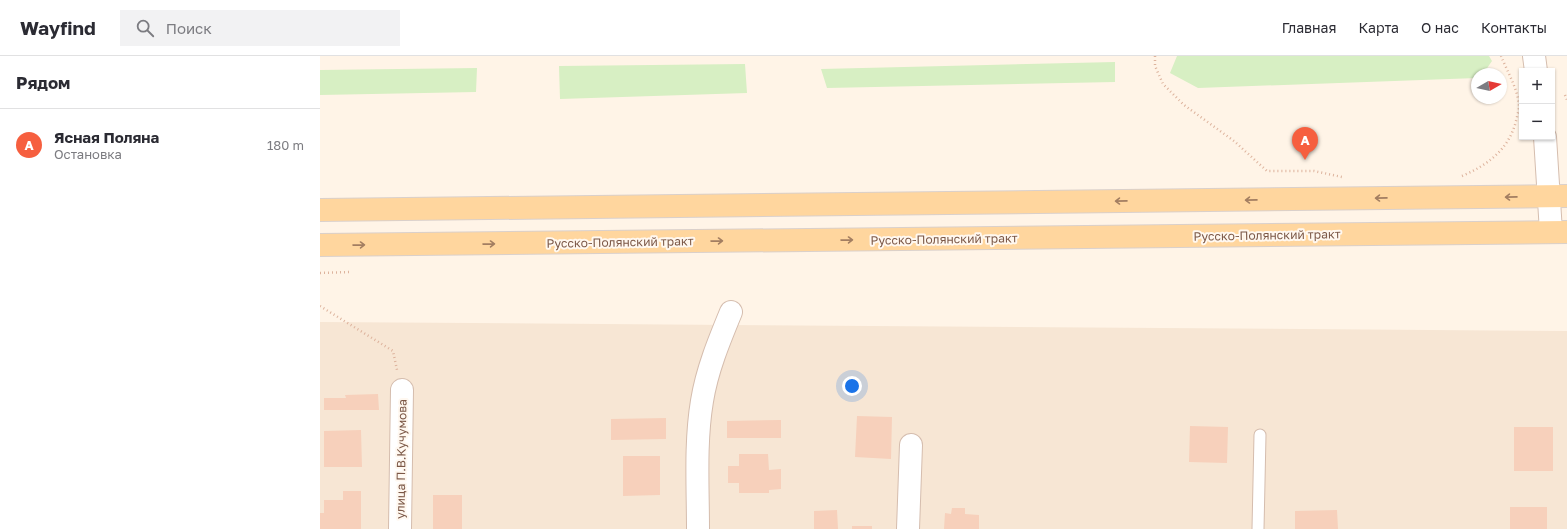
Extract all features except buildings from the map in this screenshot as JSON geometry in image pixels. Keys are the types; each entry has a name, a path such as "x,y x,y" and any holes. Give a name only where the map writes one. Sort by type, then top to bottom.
{"main road":[{"path":"320,210 1558,196"},
{"name":"Русско-Полянский тракт","path":"320,245 1559,232"}],"street":[{"path":"1534,56 1536,68"},
{"path":"1546,140 1558,196 1559,232"},
{"path":"698,529 698,434 702,400 710,365 731,312"},
{"name":"улица П.В.Кучумова","path":"400,529 402,390"},
{"path":"908,529 911,445"}],"lane":[{"path":"1258,529 1260,435"}],"path":[{"path":"1155,56 1155,66 1163,84 1184,105 1234,141 1266,171 1314,170 1344,177"},
{"path":"1456,178 1472,171 1497,156 1513,134 1519,105 1501,56"},
{"path":"1565,95 1567,100"},
{"path":"320,274 351,272"},
{"path":"320,306 393,351 402,390"}],"shaded area":[{"path":"320,322 1567,331 1567,529 320,529"}],"green space":[{"path":"1177,56 1489,56 1492,61 1487,68 1471,68 1471,78 1198,88 1170,73"},
{"path":"1115,62 1115,82 827,88 821,69"},
{"path":"745,64 747,93 560,99 559,66"},
{"path":"477,68 476,92 320,95 320,70"}],"place":[{"name":"Ясная Поляна","path":"1305,160"}]}
